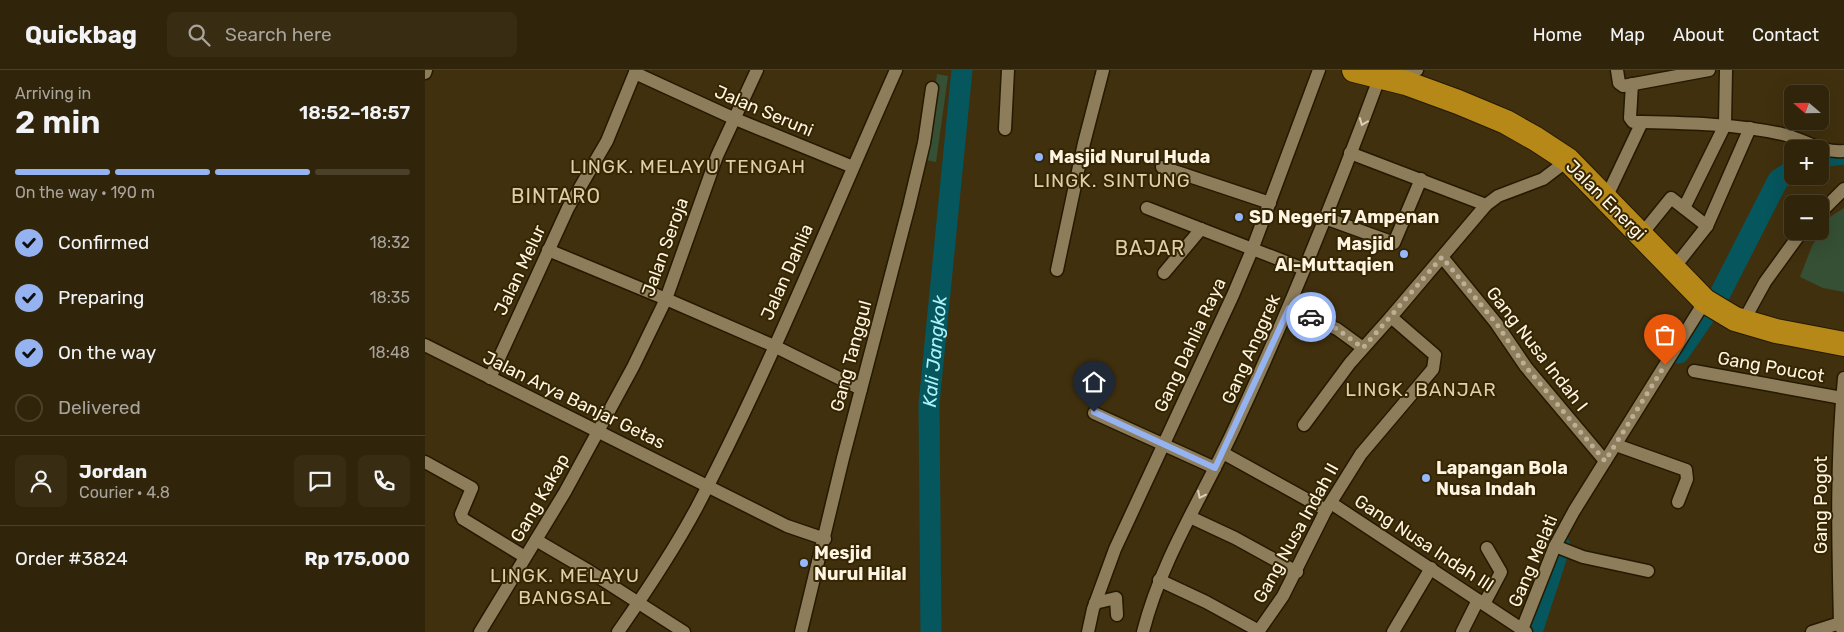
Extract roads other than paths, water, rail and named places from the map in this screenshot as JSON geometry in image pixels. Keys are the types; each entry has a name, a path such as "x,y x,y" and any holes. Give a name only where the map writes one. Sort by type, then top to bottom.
{"highway":[{"name":"Jalan Energi","path":"1354,70 1410,84 1490,115 1521,131 1568,160 1673,269 1720,309 1776,331 1844,344"}],"street":[{"name":"Jalan Seroja","path":"598,433 666,298 717,156 733,118 757,70"},
{"name":"Jalan Dahlia","path":"618,632 707,486 774,346 896,70"},
{"path":"1005,129 1008,70"},
{"path":"1057,270 1082,151 1103,70"},
{"name":"Gang Dahlia Raya","path":"1088,632 1095,603 1115,550 1252,250 1319,70"},
{"path":"1617,70 1620,85 1709,70"},
{"path":"1684,208 1725,125 1727,70"},
{"name":"Jalan Seruni","path":"635,71 733,118 853,167"},
{"name":"Jalan Melur","path":"490,378 567,208 607,141 635,71"},
{"name":"Gang Anggrek","path":"1143,632 1159,580 1223,453 1289,308 1380,76"},
{"path":"1632,84 1630,118 1633,122 1725,125 1750,128 1797,138 1829,152 1844,151"},
{"name":"Gang Tanggul","path":"801,632 921,158 932,88"},
{"path":"1606,198 1643,122"},
{"path":"1673,269 1707,226 1750,128"},
{"path":"1350,153 1486,205"},
{"path":"1305,425 1363,348 1486,205 1498,196 1543,179 1568,160"},
{"path":"1162,167 1269,203"},
{"path":"1325,218 1394,243 1421,179"},
{"path":"1829,204 1844,189"},
{"path":"1641,236 1669,199 1707,226"},
{"path":"1147,208 1304,269"},
{"path":"1164,273 1201,229"},
{"name":"Gang Melati","path":"1524,631 1561,548 1573,511 1605,461 1720,309 1765,282 1795,240"},
{"path":"548,250 666,298 774,346 861,389"},
{"name":"Gang Nusa Indah I","path":"1442,257 1496,323 1526,367 1605,461"},
{"path":"1289,308 1337,329 1363,348"},
{"name":"Gang Nusa Indah II","path":"1259,631 1297,572 1329,507 1361,454 1423,382 1435,365 1435,355 1391,317"},
{"name":"Jalan Arya Banjar Getas","path":"425,345 787,526 825,539"},
{"name":"Gang Poucot","path":"1694,371 1842,398"},
{"name":"Gang Pogot","path":"1841,628 1841,451 1844,378"},
{"path":"1094,412 1215,468"},
{"name":"Gang Kakap","path":"480,632 598,433"},
{"path":"1617,446 1686,470 1687,479 1678,502"},
{"name":"Gang Nusa Indah III","path":"1223,453 1329,507 1431,568 1524,631"},
{"path":"425,462 472,488 461,514 463,519 525,557"},
{"path":"1190,517 1235,538 1297,572"},
{"path":"536,540 684,632"},
{"path":"1463,632 1501,572 1487,548"},
{"path":"1561,548 1648,571"},
{"path":"1393,632 1431,568"},
{"path":"1159,580 1206,602 1259,631"},
{"path":"1095,603 1116,598 1117,615"},
{"path":"1811,632 1841,628"}],"waterway":[{"name":"Kali Jangkok","path":"931,632 929,404 962,70"},
{"path":"1829,156 1844,154"},
{"path":"1679,353 1721,292 1778,180 1784,176"},
{"path":"1532,632 1560,546"}],"place":[{"name":"Masjid Nurul Huda","path":"1039,157"},
{"name":"SD Negeri 7 Ampenan","path":"1239,217"},
{"name":"Masjid Al-Muttaqien","path":"1404,254"},
{"name":"Lapangan Bola Nusa Indah","path":"1426,478"},
{"name":"Mesjid Nurul Hilal","path":"804,563"}],"district":[{"name":"LINGK. MELAYU TENGAH","path":"688,166"},
{"name":"LINGK. SINTUNG","path":"1112,180"},
{"name":"BINTARO","path":"556,196"},
{"name":"BAJAR","path":"1150,248"},
{"name":"LINGK. BANJAR","path":"1421,389"},
{"name":"LINGK. MELAYU BANGSAL","path":"565,586"}]}
